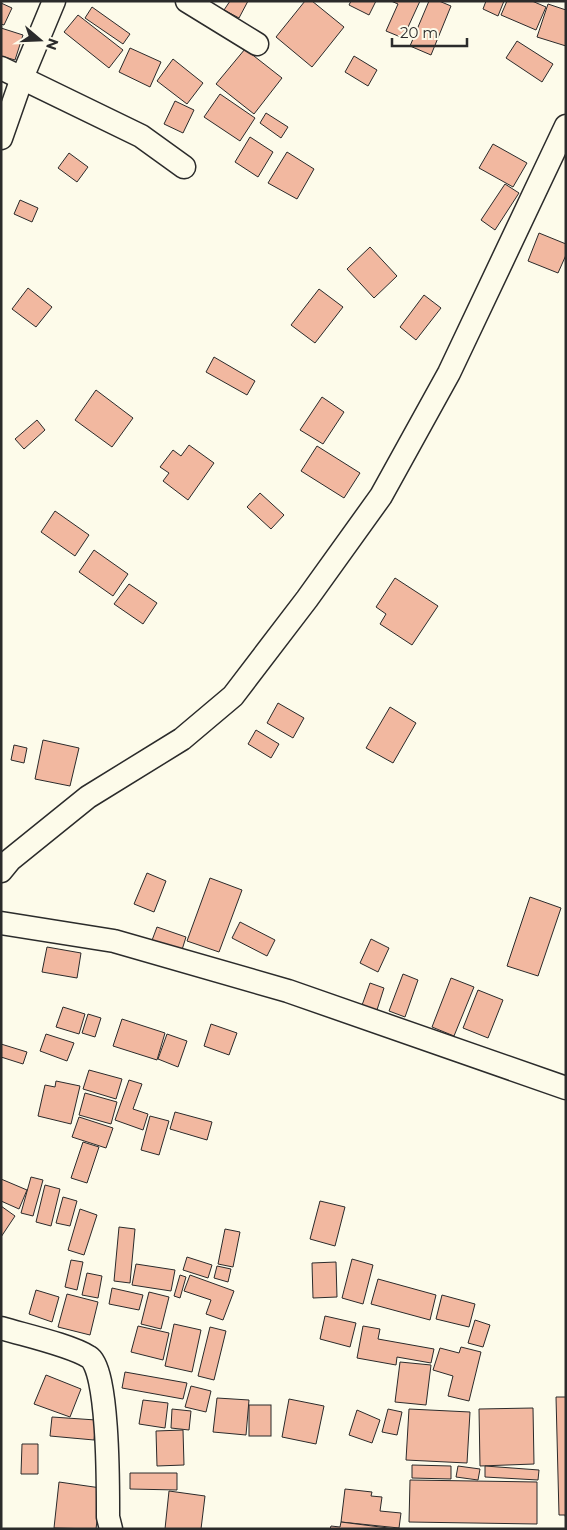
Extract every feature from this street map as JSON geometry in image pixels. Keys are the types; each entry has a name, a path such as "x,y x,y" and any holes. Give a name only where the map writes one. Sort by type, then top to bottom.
{"street":[{"path":"1,138 22,78 54,1"},
{"path":"187,1 256,44"},
{"path":"1,68 141,136 184,167"},
{"path":"1,871 10,860 88,798 182,740 233,696 302,606 381,496 445,381 566,126"},
{"path":"1,923 114,941 251,981 566,1088"},
{"path":"1,1328 80,1353 95,1362 99,1373 107,1437 108,1517 111,1529"}],"building":[{"path":"230,1 248,1 239,18 224,10"},
{"path":"305,1 312,1 344,27 312,67 276,37"},
{"path":"351,1 376,1 369,15 349,5"},
{"path":"391,1 420,1 403,38 386,31 398,4"},
{"path":"429,1 439,1 451,6 431,55 410,46"},
{"path":"486,1 504,1 498,16 483,9"},
{"path":"507,1 532,1 546,7 536,30 501,15"},
{"path":"1,3 12,8 4,25 1,24"},
{"path":"548,4 566,10 566,46 537,37"},
{"path":"92,7 130,34 123,44 85,18"},
{"path":"78,15 123,50 109,68 64,32"},
{"path":"1,28 23,35 15,60 1,56"},
{"path":"517,41 553,64 542,82 506,58"},
{"path":"130,48 161,62 150,87 119,72"},
{"path":"245,49 282,78 254,114 216,84"},
{"path":"354,56 377,70 368,86 345,72"},
{"path":"173,59 203,83 187,104 157,81"},
{"path":"220,94 255,118 240,141 204,117"},
{"path":"175,101 194,110 183,133 164,124"},
{"path":"266,113 288,127 281,138 260,123"},
{"path":"250,137 273,152 258,177 235,162"},
{"path":"493,144 527,163 513,187 479,168"},
{"path":"287,152 314,169 297,199 268,183"},
{"path":"69,153 88,167 77,182 58,168"},
{"path":"505,184 519,193 495,230 481,220"},
{"path":"20,200 38,208 32,222 14,214"},
{"path":"539,233 566,244 566,255 558,273 528,261"},
{"path":"370,247 397,276 374,298 347,269"},
{"path":"28,288 52,307 36,327 12,309"},
{"path":"319,289 343,307 315,343 291,325"},
{"path":"424,295 441,308 416,340 400,327"},
{"path":"214,357 255,381 247,395 206,372"},
{"path":"96,390 133,418 112,447 75,420"},
{"path":"322,397 344,412 323,444 300,430"},
{"path":"37,420 45,430 24,449 15,439"},
{"path":"189,445 214,463 188,500 163,481 169,473 160,467 173,450 181,456"},
{"path":"317,446 360,473 344,498 301,471"},
{"path":"260,493 284,515 271,529 247,507"},
{"path":"55,511 89,535 75,556 41,532"},
{"path":"94,550 128,574 113,596 79,572"},
{"path":"395,578 438,606 412,645 380,624 386,614 376,607"},
{"path":"129,584 157,603 143,624 114,604"},
{"path":"278,703 304,718 293,738 267,723"},
{"path":"390,707 416,723 393,763 366,748"},
{"path":"256,730 279,744 271,758 248,744"},
{"path":"43,740 79,748 70,786 35,779"},
{"path":"14,745 27,748 24,763 11,760"},
{"path":"147,873 166,881 154,912 134,904"},
{"path":"210,878 242,890 219,952 187,941"},
{"path":"530,897 561,908 538,976 507,966"},
{"path":"240,922 275,940 267,956 232,938"},
{"path":"157,927 186,937 181,953 151,943"},
{"path":"371,939 389,948 378,972 360,963"},
{"path":"47,947 81,953 77,978 42,972"},
{"path":"403,974 418,980 405,1017 389,1011"},
{"path":"451,978 474,987 454,1036 432,1027"},
{"path":"370,983 384,988 376,1013 361,1008"},
{"path":"478,990 503,1000 488,1038 463,1028"},
{"path":"63,1007 85,1014 79,1034 56,1027"},
{"path":"88,1014 101,1018 95,1037 82,1033"},
{"path":"122,1019 165,1033 157,1060 113,1046"},
{"path":"211,1024 237,1033 229,1055 204,1046"},
{"path":"46,1034 74,1043 67,1061 40,1051"},
{"path":"167,1034 187,1041 178,1067 158,1059"},
{"path":"1,1044 27,1052 23,1064 1,1057"},
{"path":"89,1070 122,1079 116,1099 83,1089"},
{"path":"129,1080 142,1084 133,1109 148,1114 143,1130 115,1120"},
{"path":"56,1081 80,1086 71,1124 38,1116 45,1085 55,1087"},
{"path":"85,1093 117,1102 111,1124 79,1115"},
{"path":"175,1112 212,1122 207,1140 170,1129"},
{"path":"150,1116 169,1121 159,1155 141,1150"},
{"path":"79,1117 113,1128 106,1148 72,1137"},
{"path":"83,1142 99,1147 87,1183 71,1178"},
{"path":"31,1177 43,1180 33,1216 21,1213"},
{"path":"1,1179 27,1190 19,1209 1,1201"},
{"path":"45,1185 60,1189 51,1226 36,1222"},
{"path":"63,1197 77,1201 70,1226 56,1223"},
{"path":"320,1201 345,1207 335,1246 310,1239"},
{"path":"1,1206 15,1216 1,1237"},
{"path":"80,1209 97,1215 84,1255 68,1250"},
{"path":"119,1227 135,1229 130,1283 114,1281"},
{"path":"225,1229 240,1232 233,1267 218,1264"},
{"path":"187,1257 212,1265 208,1278 183,1270"},
{"path":"352,1259 373,1265 363,1304 342,1298"},
{"path":"71,1260 83,1262 77,1290 65,1287"},
{"path":"336,1262 337,1297 313,1298 312,1263"},
{"path":"136,1264 175,1270 171,1291 132,1285"},
{"path":"217,1266 231,1269 228,1282 214,1278"},
{"path":"87,1273 102,1276 98,1298 82,1295"},
{"path":"180,1275 186,1277 180,1298 174,1296"},
{"path":"190,1275 234,1291 223,1320 206,1314 211,1300 184,1291"},
{"path":"378,1279 436,1295 430,1320 371,1304"},
{"path":"112,1288 143,1295 139,1310 109,1304"},
{"path":"36,1290 59,1297 52,1322 29,1314"},
{"path":"149,1292 169,1297 161,1329 141,1324"},
{"path":"67,1294 98,1302 90,1335 58,1327"},
{"path":"442,1295 475,1304 469,1327 436,1319"},
{"path":"325,1316 356,1323 350,1347 320,1339"},
{"path":"475,1320 490,1325 483,1347 468,1343"},
{"path":"174,1324 201,1330 192,1372 165,1366"},
{"path":"138,1326 169,1333 163,1360 131,1352"},
{"path":"363,1326 380,1329 378,1339 434,1349 431,1363 397,1357 396,1365 357,1358"},
{"path":"210,1327 226,1331 214,1380 198,1376"},
{"path":"461,1347 481,1352 469,1401 448,1396 453,1376 433,1370 440,1348 459,1353"},
{"path":"400,1362 431,1365 426,1405 395,1402"},
{"path":"125,1372 187,1383 183,1399 122,1388"},
{"path":"46,1375 81,1389 70,1417 34,1404"},
{"path":"191,1386 211,1391 206,1412 185,1407"},
{"path":"556,1397 566,1397 566,1520 565,1515 559,1515"},
{"path":"217,1398 249,1400 246,1435 213,1432"},
{"path":"289,1399 324,1406 316,1444 282,1437"},
{"path":"143,1400 168,1403 165,1428 139,1424"},
{"path":"249,1405 271,1405 271,1436 249,1436"},
{"path":"533,1408 534,1464 480,1466 479,1409"},
{"path":"172,1409 191,1411 189,1430 171,1428"},
{"path":"388,1409 402,1412 397,1435 382,1432"},
{"path":"409,1409 470,1412 467,1463 406,1460"},
{"path":"357,1410 380,1420 372,1443 349,1435"},
{"path":"52,1417 96,1420 94,1440 50,1436"},
{"path":"183,1430 184,1465 157,1466 156,1431"},
{"path":"22,1444 38,1444 38,1474 21,1474"},
{"path":"412,1465 451,1466 451,1479 412,1478"},
{"path":"458,1466 480,1469 478,1480 456,1477"},
{"path":"485,1466 539,1470 538,1480 485,1477"},
{"path":"130,1473 177,1473 177,1490 130,1489"},
{"path":"410,1480 537,1482 537,1524 409,1522"},
{"path":"59,1482 101,1488 96,1529 54,1528"},
{"path":"345,1489 372,1492 371,1496 382,1497 380,1511 401,1513 399,1528 341,1522"},
{"path":"169,1491 205,1496 201,1529 165,1529"},
{"path":"341,1522 396,1529 330,1529 331,1526 340,1527"}]}
